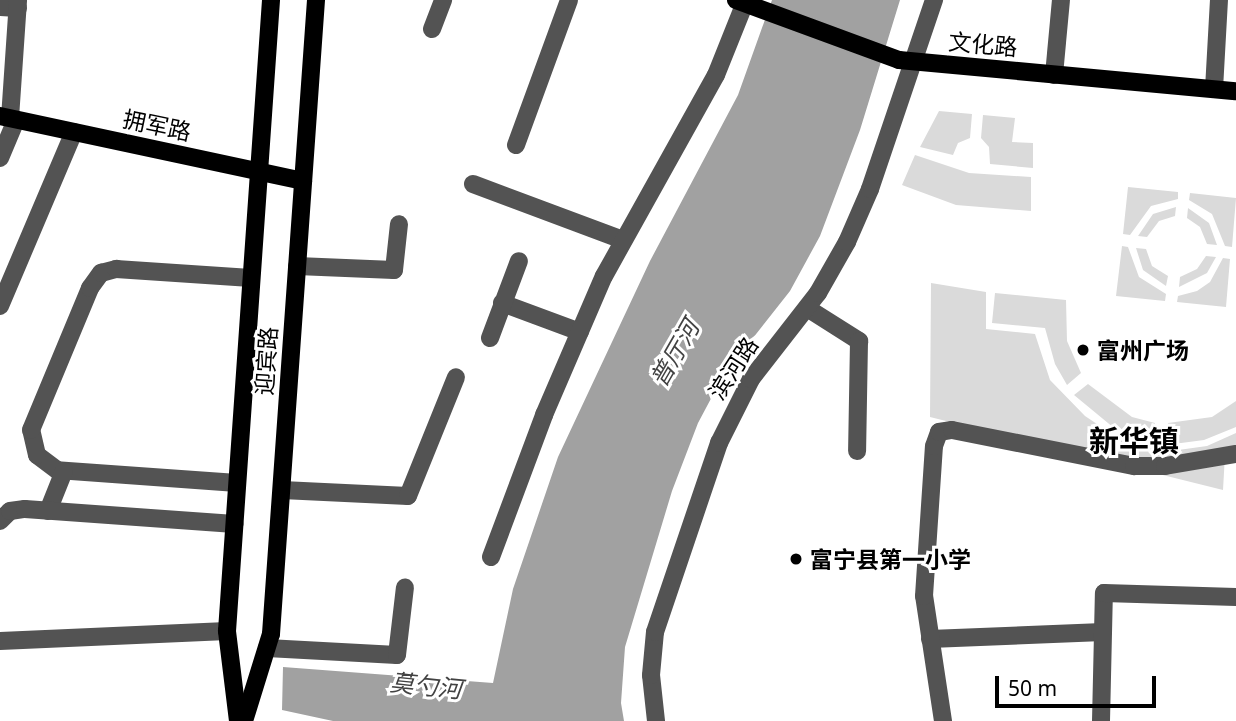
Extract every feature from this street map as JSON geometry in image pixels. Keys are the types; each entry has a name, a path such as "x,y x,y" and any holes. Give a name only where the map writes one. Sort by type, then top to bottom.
{"main road":[{"name":"迎宾路","path":"238,721 227,631 271,0"},
{"name":"迎宾路","path":"244,721 267,648 282,490 316,0"},
{"name":"文化路","path":"742,1 884,56 914,62 1236,91"},
{"name":"拥军路","path":"9,118 303,181"}],"street":[{"path":"432,29 443,0"},
{"path":"516,145 569,0"},
{"name":"滨河路","path":"656,721 651,675 655,632 719,443 751,379 807,308 859,216 914,62 933,0"},
{"path":"1054,75 1061,0"},
{"path":"1214,89 1219,0"},
{"path":"491,557 580,332 623,240 716,75 742,1"},
{"path":"0,158 9,118 12,5"},
{"path":"0,306 74,132"},
{"path":"473,184 623,240"},
{"path":"297,266 394,270 399,224"},
{"path":"490,338 519,261"},
{"path":"237,483 64,471 49,467 37,455 31,430 90,288 101,272 116,269 251,278"},
{"path":"502,303 580,332"},
{"path":"807,308 859,341 857,451"},
{"path":"282,490 408,496 456,377"},
{"path":"943,721 930,639 924,573 933,446 939,432 952,430 1134,466 1165,466 1236,454"},
{"path":"48,511 64,471"},
{"path":"0,521 17,509 234,524"},
{"path":"267,648 397,655 405,587"},
{"path":"1101,721 1104,593 1236,597"},
{"path":"0,641 227,631"},
{"path":"930,639 1103,632"}],"shaded area":[{"path":"939,111 972,114 970,138 958,143 953,155 920,147"},
{"path":"983,115 1015,118 1012,142 1033,143 1033,168 990,164 989,147 981,138"},
{"path":"915,155 969,173 1031,177 1031,211 956,205 902,185"},
{"path":"1128,187 1178,192 1178,199 1151,206 1130,235 1123,234"},
{"path":"1190,193 1236,198 1232,247 1225,246 1212,214 1189,200"},
{"path":"1176,207 1175,216 1159,221 1147,237 1138,236 1153,214"},
{"path":"1188,208 1209,223 1217,245 1207,244 1200,227 1187,218"},
{"path":"1122,246 1128,247 1139,277 1166,294 1165,301 1116,296"},
{"path":"1136,248 1146,249 1152,266 1168,276 1166,286 1143,270"},
{"path":"1206,256 1216,257 1207,273 1179,287 1180,277 1197,269"},
{"path":"1223,258 1230,259 1226,307 1177,302 1178,296 1197,291 1210,282"},
{"path":"931,283 986,292 986,329 1035,334 1050,380 1085,416 1118,438 1164,452 1207,446 1236,433 1236,453 1225,455 1223,490 930,417"},
{"path":"995,293 1066,300 1067,341 1081,373 1067,385 1055,364 1045,328 992,323"},
{"path":"1088,384 1132,417 1155,423 1155,443 1114,428 1074,395"},
{"path":"1236,401 1236,427 1204,440 1166,445 1168,423 1212,417"}],"water":[{"path":"772,0 900,0 860,130 820,236 790,291 723,376 698,423 672,491 625,647 621,703 624,721 333,721 282,710 283,667 493,683 513,589 558,457 650,261 738,95"}],"place":[{"name":"富州广场","path":"1083,350"},
{"name":"富宁县第一小学","path":"796,559"}],"district":[{"name":"新华镇","path":"1134,441"}],"water label":[{"name":"普厅河","path":"674,353"},
{"name":"莫勺河","path":"426,685"}]}
